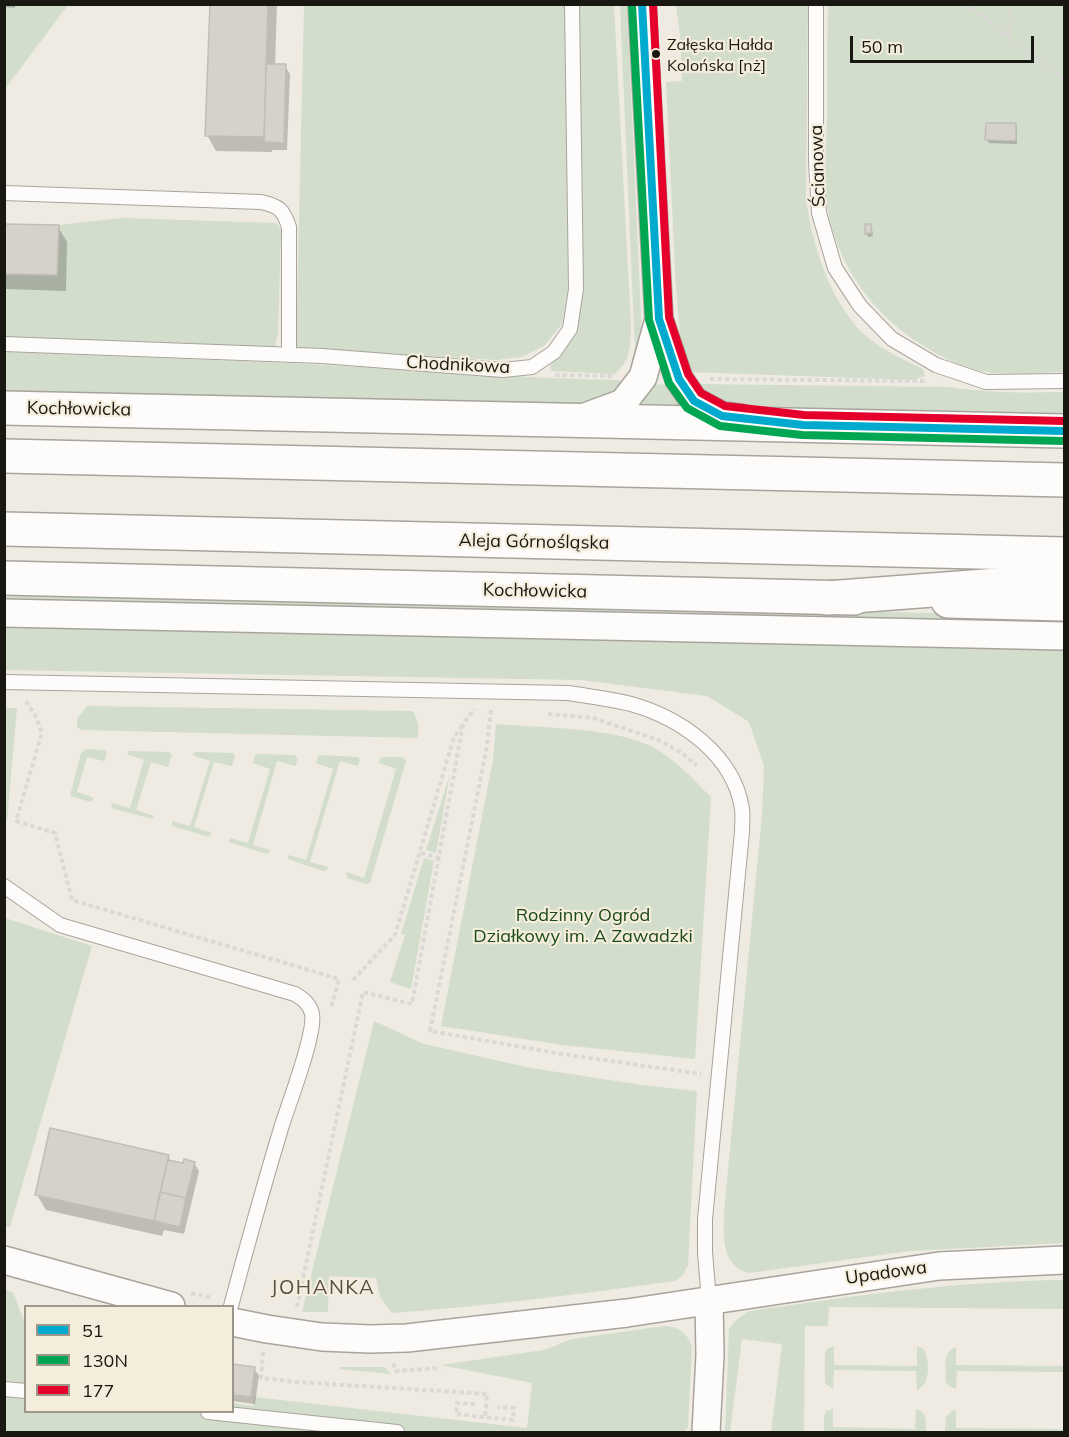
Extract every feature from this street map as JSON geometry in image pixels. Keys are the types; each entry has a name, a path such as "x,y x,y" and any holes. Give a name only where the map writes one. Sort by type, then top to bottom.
{"main road":[{"name":"Kochłowicka","path":"4,408 803,425"},
{"path":"803,425 1065,431"},
{"path":"4,456 1065,480"},
{"name":"Aleja Górnośląska","path":"4,529 1065,554"},
{"name":"Kochłowicka","path":"4,578 1065,604"},
{"path":"827,598 1065,580"}],"street":[{"path":"642,4 659,319 679,379 694,401 722,416 803,425"},
{"path":"574,420 623,403 643,377 659,319"},
{"path":"4,613 1065,636"},
{"path":"4,1260 167,1305"},
{"name":"Upadowa","path":"234,1322 322,1337 407,1338 627,1313 939,1266 1065,1260"},
{"path":"706,1432 711,1355 709,1301"}],"lane":[{"name":"Chodnikowa","path":"4,344 289,355 503,370 532,366 554,352 570,329 576,289 572,4"},
{"name":"Ścianowa","path":"816,4 816,161 819,213 835,268 860,306 892,339 936,365 986,382 1065,381"},
{"path":"4,193 261,202 276,205 285,215 289,227 289,355"},
{"path":"4,682 568,693 634,705 687,730 706,744 723,762 735,784 742,808 742,832 720,1077 705,1219 709,1301"},
{"path":"4,886 60,925 294,994 304,1000 309,1007 312,1022 306,1051 282,1124 231,1305"},
{"path":"4,1389 24,1391"},
{"path":"216,1413 397,1432"}],"path":[{"path":"965,4 1065,79"},
{"path":"1008,36 1009,4"},
{"path":"532,366 543,374 643,377"},
{"path":"679,379 927,381"},
{"path":"490,692 491,709 486,752 430,1031 562,1054 720,1077"},
{"path":"15,701 35,701"},
{"path":"466,708 502,710"},
{"path":"353,980 395,935 454,737 476,708"},
{"path":"547,714 593,718 658,740 681,753 701,769"},
{"path":"295,1314 363,992 412,1004 463,724"},
{"path":"421,854 439,858"},
{"path":"264,1352 261,1378 487,1394 485,1417"},
{"path":"391,1360 396,1371 440,1368"},
{"path":"475,1404 457,1403 456,1414 513,1420 514,1408 498,1407"}],"green space":[{"path":"4,5 68,5 5,89"},
{"path":"304,5 566,5 568,290 562,324 544,346 521,357 497,360 296,349"},
{"path":"579,5 614,5 631,325 627,357 615,374 551,371 550,366 573,336 581,310"},
{"path":"620,5 627,5 642,338 636,370 631,366 635,346"},
{"path":"676,5 808,5 806,199 819,256 835,294 857,327 883,348 923,369 925,376 913,380 687,372 681,345 676,289 666,82 682,81"},
{"path":"828,5 1064,5 1064,372 992,373 970,368 941,356 896,326 866,295 854,277 835,238 826,196"},
{"path":"122,218 276,223 281,230 278,333 275,348 5,337 5,274 57,275 59,225"},
{"path":"5,352 289,363 618,380 626,383 608,400 583,408 5,392"},
{"path":"650,384 670,385 682,406 637,403"},
{"path":"694,384 950,387 1007,392 1064,392 1064,417 741,410 714,402"},
{"path":"4,592 1064,616 1064,623 5,599"},
{"path":"5,623 1064,647 1064,1243 910,1251 749,1273 733,1264 728,1257 724,1240 724,1212 762,815 764,766 749,722 707,696 581,680 5,670"},
{"path":"87,706 413,711 418,731 417,738 81,730 77,727 77,719"},
{"path":"5,708 17,708 7,821 4,821"},
{"name":"Rodzinny Ogród Działkowy im. A Zawadzki","path":"496,724 575,729 634,740 651,746 668,756 711,797 695,1059 563,1045 441,1026 493,760"},
{"path":"85,749 105,750 107,754 104,761 87,757 77,792 94,798 91,802 70,796 81,753"},
{"path":"129,751 169,752 172,755 168,767 151,762 136,810 154,816 153,819 114,809 111,806 112,803 130,808 144,760 127,754"},
{"path":"195,752 233,753 235,756 232,766 214,762 194,827 212,833 209,837 172,826 172,821 190,826 210,761 192,755"},
{"path":"255,755 295,755 298,759 295,766 277,761 253,845 270,850 267,854 229,842 230,838 248,843 270,769 253,763"},
{"path":"318,756 358,757 360,760 358,766 340,761 310,862 328,867 323,871 288,859 288,855 306,860 333,769 316,763"},
{"path":"403,757 406,761 370,883 366,884 347,878 346,872 364,878 396,769 379,763 380,758"},
{"path":"450,774 436,853 426,850"},
{"path":"424,858 434,861 411,989 390,982 405,935 401,934"},
{"path":"5,918 92,946 10,1227 4,1226"},
{"path":"374,1021 424,1044 531,1068 697,1091 688,1265 683,1275 675,1281 499,1303 392,1313 380,1297 376,1278 329,1276 328,1312 302,1312"},
{"path":"1064,1280 1064,1309 829,1307 828,1326 805,1326 804,1432 771,1432 782,1344 742,1339 730,1432 725,1432 729,1329 735,1321 749,1311 945,1286"},
{"path":"5,1290 13,1292 24,1320 24,1413 234,1413 234,1403 253,1406 254,1397 527,1428 532,1383 441,1365 544,1350 572,1339 664,1326 681,1331 688,1338 692,1347 688,1427 684,1432 5,1432"},
{"path":"834,1346 834,1365 917,1366 917,1347 923,1348 928,1365 925,1383 917,1390 916,1371 834,1370 833,1389 825,1381 825,1353 827,1349"},
{"path":"956,1347 956,1365 1064,1366 1064,1372 957,1371 956,1389 946,1382 945,1366 949,1353"},
{"path":"340,1367 384,1367 391,1374 339,1369"},
{"path":"833,1409 833,1427 915,1429 916,1409 924,1415 926,1432 824,1432 824,1416 826,1411"},
{"path":"956,1410 956,1428 1064,1429 1064,1432 945,1432 946,1417"}],"building":[{"path":"210,4 268,4 264,137 205,136"},
{"path":"266,64 286,64 284,143 264,142"},
{"path":"986,123 1016,123 1016,141 985,140"},
{"path":"4,224 59,225 57,275 4,274"},
{"path":"865,224 871,224 872,233 865,234"},
{"path":"50,1128 169,1155 154,1221 35,1195"},
{"path":"184,1159 195,1162 186,1198 160,1192 168,1160 183,1163"},
{"path":"160,1192 186,1198 180,1227 154,1221"},
{"path":"234,1364 255,1367 251,1397 234,1395"}],"transit line":[{"name":"51","path":"642,4 659,319 679,379 694,401 722,416 803,425 1064,431"},
{"name":"177","path":"653,4 669,317 688,374 701,393 725,406 804,415 1064,421"},
{"name":"130N","path":"632,5 649,320 669,383 687,408 720,426 802,435 1064,441"}],"place":[{"name":"Załęska Hałda Kolońska [nż]","path":"656,54"}],"district":[{"name":"JOHANKA","path":"323,1288"}]}
